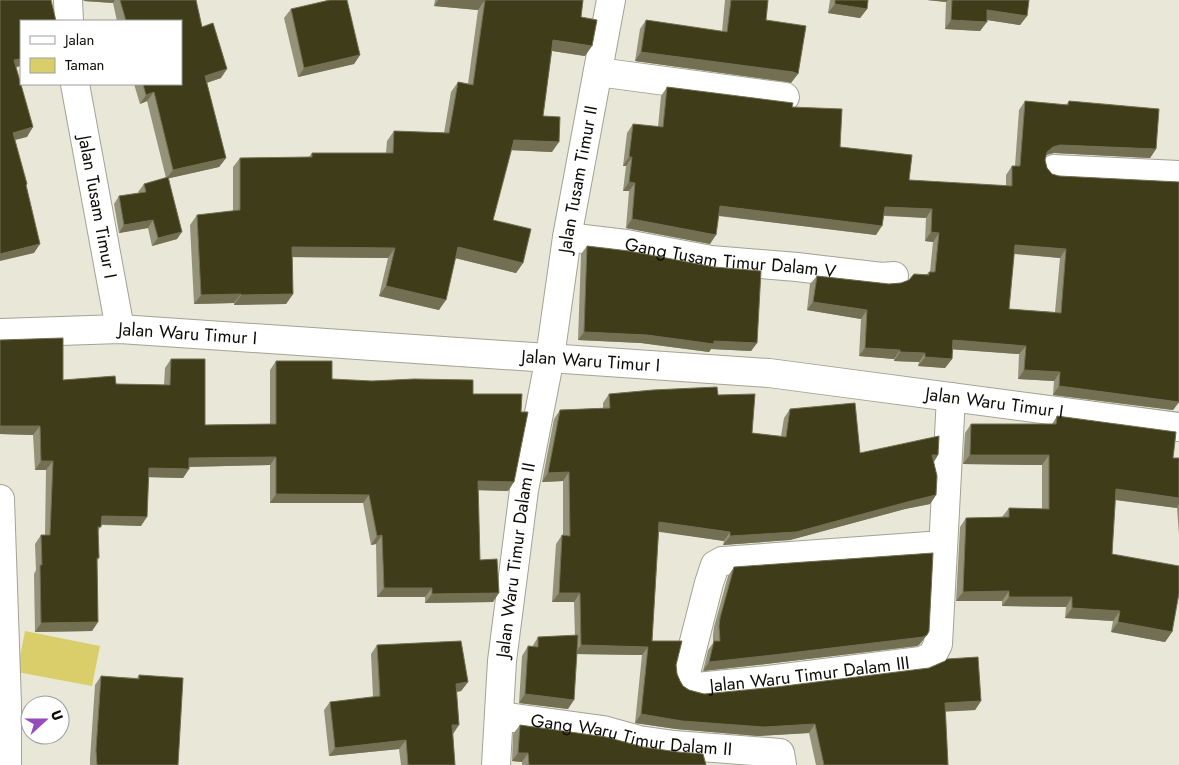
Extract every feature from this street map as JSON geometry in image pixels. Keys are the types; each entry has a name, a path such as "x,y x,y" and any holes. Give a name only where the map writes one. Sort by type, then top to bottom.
{"street":[{"path":"68,0 69,20"},
{"name":"Jalan Tusam Timur II","path":"550,357 567,237 611,0"},
{"path":"598,72 785,97"},
{"name":"Jalan Tusam Timur I","path":"75,85 120,329"},
{"path":"1054,168 1179,175"},
{"name":"Gang Tusam Timur Dalam V","path":"567,237 626,244 712,260 882,277 894,276"},
{"name":"Jalan Waru Timur I","path":"0,333 120,329 769,373 1179,428"},
{"name":"Jalan Waru Timur Dalam II","path":"496,765 502,662 524,490 550,357"},
{"name":"Jalan Waru Timur Dalam III","path":"943,545 722,561 715,565 709,582 686,677 688,684 697,687 768,680 921,661 932,656 938,644 951,397"},
{"path":"0,499 7,704 7,765"},
{"name":"Gang Waru Timur Dalam II","path":"499,716 603,730 640,740 674,745 780,753 782,765"}],"green space":[{"path":"25,631 100,646 92,686 17,672"}],"building":[{"path":"0,0 51,0 56,20 20,20 20,59 14,60 33,127 13,133 27,184 40,244 0,254"},
{"path":"120,0 196,0 202,27 213,23 227,69 205,76 226,158 173,170 154,92 146,95 143,85 182,85 182,20 126,20"},
{"path":"330,0 347,0 360,55 304,68 291,9"},
{"path":"485,0 583,0 581,17 597,20 592,46 553,40 543,116 560,117 559,142 514,140 493,220 531,229 523,263 458,247 446,300 386,286 395,248 292,247 293,294 201,295 197,215 240,210 240,158 312,157 312,153 393,153 394,131 449,133 458,82 473,85"},
{"path":"731,0 768,0 766,20 806,26 798,74 641,52 646,20 727,32"},
{"path":"835,0 868,0 867,9 835,4"},
{"path":"952,0 1029,0 1027,16 987,10 987,22 951,20"},
{"path":"667,87 793,103 792,107 842,109 840,147 912,155 909,180 1012,186 1012,166 1020,166 1025,101 1068,105 1069,101 1159,109 1156,149 1060,145 1053,147 1047,152 1045,160 1047,168 1052,174 1059,176 1179,182 1179,402 1059,386 1060,372 1024,370 1026,346 953,340 952,359 925,357 925,353 865,348 867,310 813,302 817,276 889,284 909,280 914,274 929,275 929,272 935,272 939,233 931,232 932,209 885,207 882,226 720,206 716,235 632,219 635,183 629,182 632,157 629,157 633,124 663,127","holes":["1015,245 1066,249 1061,313 1009,309"]},
{"path":"168,177 182,232 158,238 153,220 124,225 119,196 146,192 144,184"},
{"path":"587,246 629,251 714,267 761,271 757,343 714,341 714,344 647,335 584,332"},
{"path":"63,338 63,380 115,376 116,384 170,385 171,359 205,359 205,425 276,424 276,361 332,361 332,379 372,381 414,379 473,380 473,394 522,394 521,412 528,412 514,482 478,481 480,560 497,559 499,593 432,594 432,588 384,588 382,535 377,536 369,495 276,494 276,457 189,458 189,469 149,468 147,517 102,516 101,527 98,527 98,622 41,623 41,535 50,535 53,461 41,461 40,426 0,426 0,340"},
{"path":"717,387 718,395 755,394 752,433 786,437 790,409 855,403 860,453 939,436 938,455 932,455 937,476 936,495 796,532 730,536 730,532 659,522 652,641 682,641 676,665 677,674 683,686 689,690 704,694 929,668 947,659 978,657 981,701 945,703 948,765 824,765 815,724 764,727 682,721 641,714 648,647 581,645 580,593 559,593 562,535 570,536 569,472 548,473 560,410 610,408 609,394"},
{"path":"1057,416 1176,432 1173,458 1179,458 1179,498 1116,489 1112,554 1179,566 1179,593 1172,632 1118,622 1120,611 1072,608 1072,597 1009,597 1009,591 963,592 966,518 1009,517 1009,508 1049,509 1049,455 970,455 971,424 1056,424"},
{"path":"933,553 929,631 923,637 709,662 714,641 720,641 720,618 734,567"},
{"path":"578,635 574,700 525,694 528,646 538,647 538,637"},
{"path":"461,641 468,682 456,684 459,725 452,725 455,765 408,765 406,740 335,748 330,702 380,696 377,645"},
{"path":"139,675 183,678 178,765 97,765 96,750 101,676 139,679"},
{"path":"520,725 606,737 643,747 703,754 706,765 529,765 528,753 518,753"}]}
